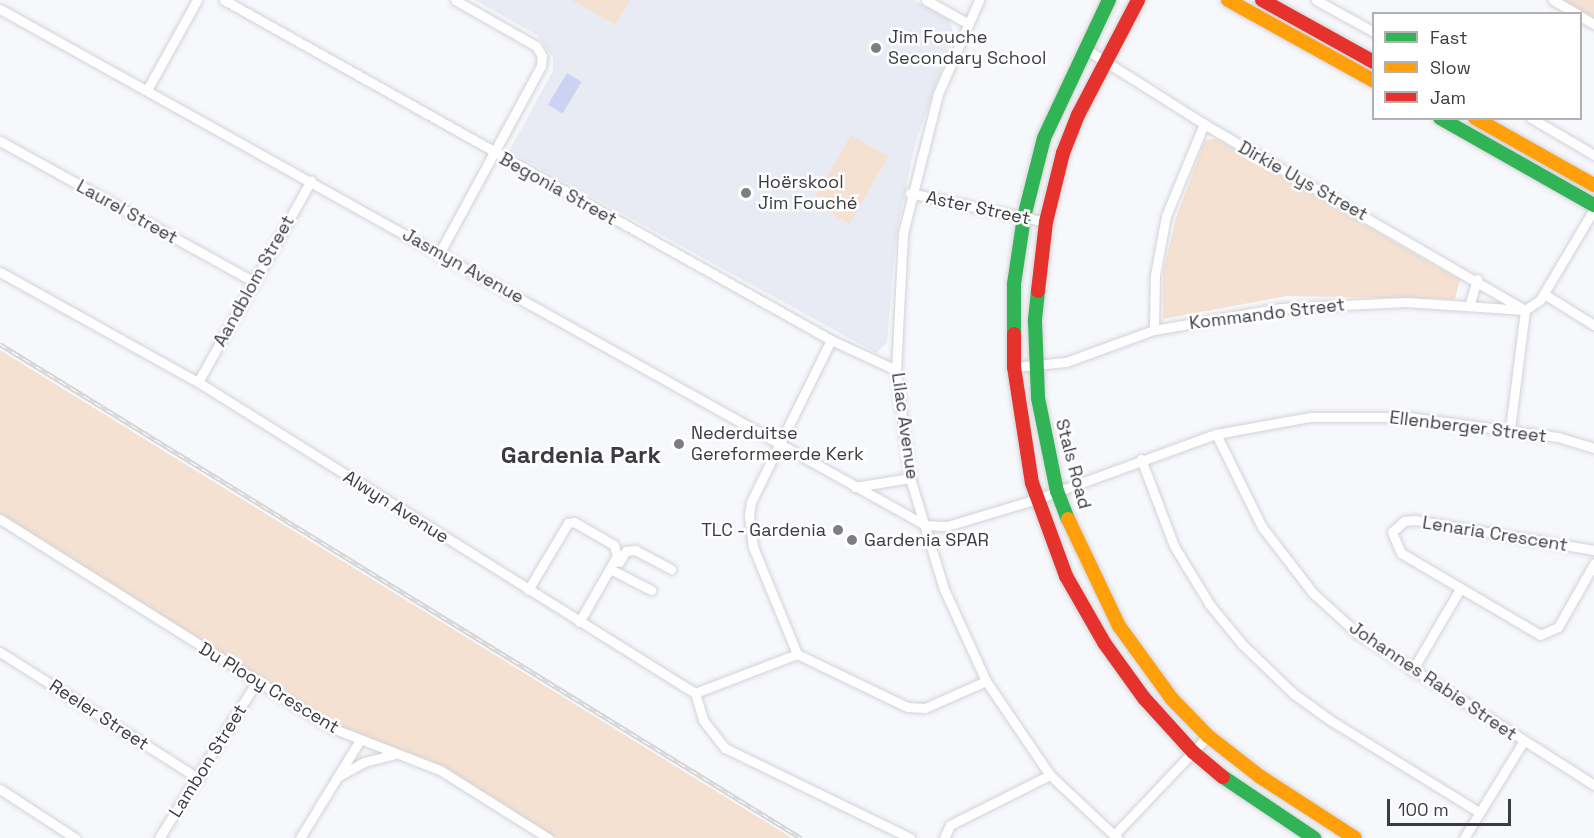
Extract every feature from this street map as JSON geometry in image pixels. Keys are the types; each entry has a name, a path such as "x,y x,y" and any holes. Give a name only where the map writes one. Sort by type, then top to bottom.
{"main road":[{"path":"1109,0 1084,48 1044,138 1024,217 1014,284 1014,367 1037,499 1066,576 1096,630 1144,698 1193,752 1252,798 1314,838"},
{"name":"Stals Road","path":"1138,0 1104,60 1063,153 1046,222 1035,322 1038,398 1057,491 1084,559 1119,626 1173,699 1208,736 1258,776 1355,838"},
{"path":"1228,0 1370,79"},
{"path":"1262,0 1372,61"},
{"path":"1288,33 1295,19"},
{"path":"1443,120 1594,207"},
{"path":"1478,140 1481,122 1594,185"}],"street":[{"path":"147,90 197,0"},
{"name":"Begonia Street","path":"224,0 831,340 896,370"},
{"path":"440,252 541,66 542,56 536,46 454,0"},
{"path":"926,0 967,23"},
{"name":"Lilac Avenue","path":"979,0 967,23 938,94 910,193 899,275 896,370 910,478 944,589 986,681 1050,775 1116,837"},
{"path":"1316,0 1372,31"},
{"path":"1553,0 1574,12"},
{"name":"Jasmyn Avenue","path":"0,9 440,252 925,525"},
{"name":"Dirkie Uys Street","path":"1084,48 1204,124 1477,279 1525,310"},
{"path":"1534,120 1594,155"},
{"path":"1154,330 1155,275 1166,216 1204,124"},
{"name":"Laurel Street","path":"0,141 254,282"},
{"name":"Aandblom Street","path":"198,382 311,181"},
{"name":"Aster Street","path":"910,193 1046,222"},
{"path":"1510,429 1525,310 1544,294 1594,207"},
{"name":"Alwyn Avenue","path":"0,272 198,382 695,693"},
{"path":"1469,306 1477,279"},
{"path":"1544,294 1594,326"},
{"name":"Kommando Street","path":"1014,367 1066,362 1154,330 1281,308 1342,303 1469,306 1525,310"},
{"path":"831,340 751,502 748,525 797,654 907,706 933,705 986,681"},
{"name":"Ellenberger Street","path":"925,525 946,526 1037,499 1141,459 1216,434 1274,422 1340,416 1408,417 1510,429 1594,448"},
{"name":"Johannes Rabie Street","path":"1216,434 1262,527 1291,568 1358,634 1412,671 1594,785"},
{"path":"1141,459 1174,546 1210,605 1242,644 1286,687 1330,720 1479,812"},
{"path":"855,486 910,478"},
{"name":"Du Plooy Crescent","path":"0,519 256,683 360,740 440,770 548,838"},
{"name":"Lenaria Crescent","path":"1594,550 1415,520 1397,525 1392,532 1393,540 1401,553 1530,632 1546,635 1558,627 1594,564"},
{"path":"528,590 567,523 574,522 614,545 617,556 581,623"},
{"path":"581,623 630,550 671,569"},
{"path":"614,571 651,590"},
{"path":"1412,671 1460,589"},
{"name":"Reeler Street","path":"0,652 198,778"},
{"path":"797,654 695,693 703,720 725,748 910,838"},
{"name":"Lambon Street","path":"159,838 256,683"},
{"path":"1116,837 1208,736"},
{"path":"300,838 360,740"},
{"path":"1464,838 1523,742"},
{"path":"336,778 364,762 395,755"},
{"path":"944,838 950,825 1050,775"},
{"path":"0,789 75,838"}],"shaded area":[{"name":"Hoërskool Jim Fouché","path":"475,0 914,0 949,19 954,35 915,144 896,236 887,343 876,353 509,151 553,71 553,58 537,35"},
{"path":"572,0 630,0 615,25"},
{"path":"1557,0 1594,0 1594,22 1582,15 1582,12 1577,12"},
{"path":"851,135 888,156 849,224 812,203"},
{"path":"1217,139 1460,280 1455,299 1287,296 1163,319 1163,273 1176,218 1205,140"},
{"path":"0,350 792,838 556,838 440,765 355,737 0,515"}],"water":[{"path":"567,73 582,82 563,113 548,105"}],"railway":[{"path":"0,344 801,838"}],"traffic: fast":[{"path":"1014,334 1014,284 1024,217 1044,138 1109,0"},
{"path":"1444,120 1594,205"},
{"path":"1038,291 1035,322 1038,398 1057,491 1068,519"},
{"path":"1223,777 1314,838"}],"traffic: slow":[{"path":"1228,0 1372,80"},
{"path":"1479,120 1594,185"},
{"path":"1068,519 1119,626 1172,699 1208,736 1259,776 1355,838"}],"traffic: jam":[{"path":"1038,291 1046,222 1063,153 1078,115 1138,0"},
{"path":"1262,0 1372,61"},
{"path":"1014,334 1014,367 1032,483 1066,576 1105,644 1144,698 1193,752 1223,777"}],"place":[{"name":"Jim Fouche Secondary School","path":"876,48"},
{"name":"Hoërskool Jim Fouché","path":"746,193"},
{"name":"Nederduitse Gereformeerde Kerk","path":"679,444"},
{"name":"TLC - Gardenia","path":"838,530"},
{"name":"Gardenia SPAR","path":"852,540"}],"district":[{"name":"Gardenia Park","path":"581,455"}]}
